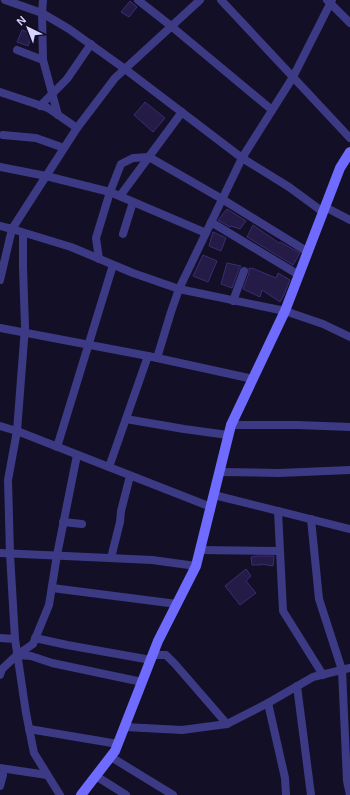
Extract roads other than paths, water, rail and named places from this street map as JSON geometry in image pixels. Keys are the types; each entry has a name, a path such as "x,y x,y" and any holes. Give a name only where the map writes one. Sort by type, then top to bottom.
{"street":[{"path":"5,0 42,13 69,29 125,69 242,158 289,186 324,210 350,220"},
{"path":"43,0 43,60 58,115"},
{"path":"138,0 272,110"},
{"path":"0,280 2,262 12,229 77,128 115,78 200,0"},
{"path":"221,0 350,138"},
{"path":"157,358 179,289 222,199 242,158 293,77 330,1 350,23"},
{"path":"40,106 67,79 91,44"},
{"path":"17,50 43,60"},
{"path":"0,92 48,108 77,128"},
{"path":"120,196 182,112"},
{"path":"3,135 36,138 64,148"},
{"path":"82,795 115,751 158,641 196,566 230,430 285,311 340,168 350,152"},
{"path":"99,259 96,238 110,192 121,164 133,158 149,157 222,199 308,252"},
{"path":"0,167 46,176 110,192 206,233"},
{"path":"123,234 133,202"},
{"path":"211,222 299,275"},
{"path":"0,226 72,247 133,273 179,289 285,311 323,324 350,336"},
{"path":"23,233 22,267 25,327 17,432 8,480 10,554 15,639 34,753 60,795"},
{"path":"57,447 113,265"},
{"path":"233,301 244,271"},
{"path":"0,328 148,356 253,379"},
{"path":"109,467 148,356"},
{"path":"126,419 184,429 230,430 298,424 350,427"},
{"path":"0,426 211,507"},
{"path":"0,675 2,669 17,655 33,644 49,605 76,455"},
{"path":"219,472 279,473 350,470"},
{"path":"111,558 130,476"},
{"path":"214,495 350,529"},
{"path":"278,511 282,611 323,675"},
{"path":"311,519 319,599 346,669 347,781 350,795"},
{"path":"63,522 82,524"},
{"path":"200,550 280,551"},
{"path":"0,553 152,560 196,566"},
{"path":"52,588 177,604"},
{"path":"0,638 15,639"},
{"path":"35,638 66,645 152,658 166,655 227,724"},
{"path":"17,655 32,656 52,663 142,682"},
{"path":"125,727 182,730 227,724 268,703 313,677 346,669"},
{"path":"297,686 311,795"},
{"path":"268,703 285,778 286,795"},
{"path":"29,729 118,744"},
{"path":"111,757 173,795"},
{"path":"0,786 1,771 47,774"},
{"path":"96,776 126,795"}]}
